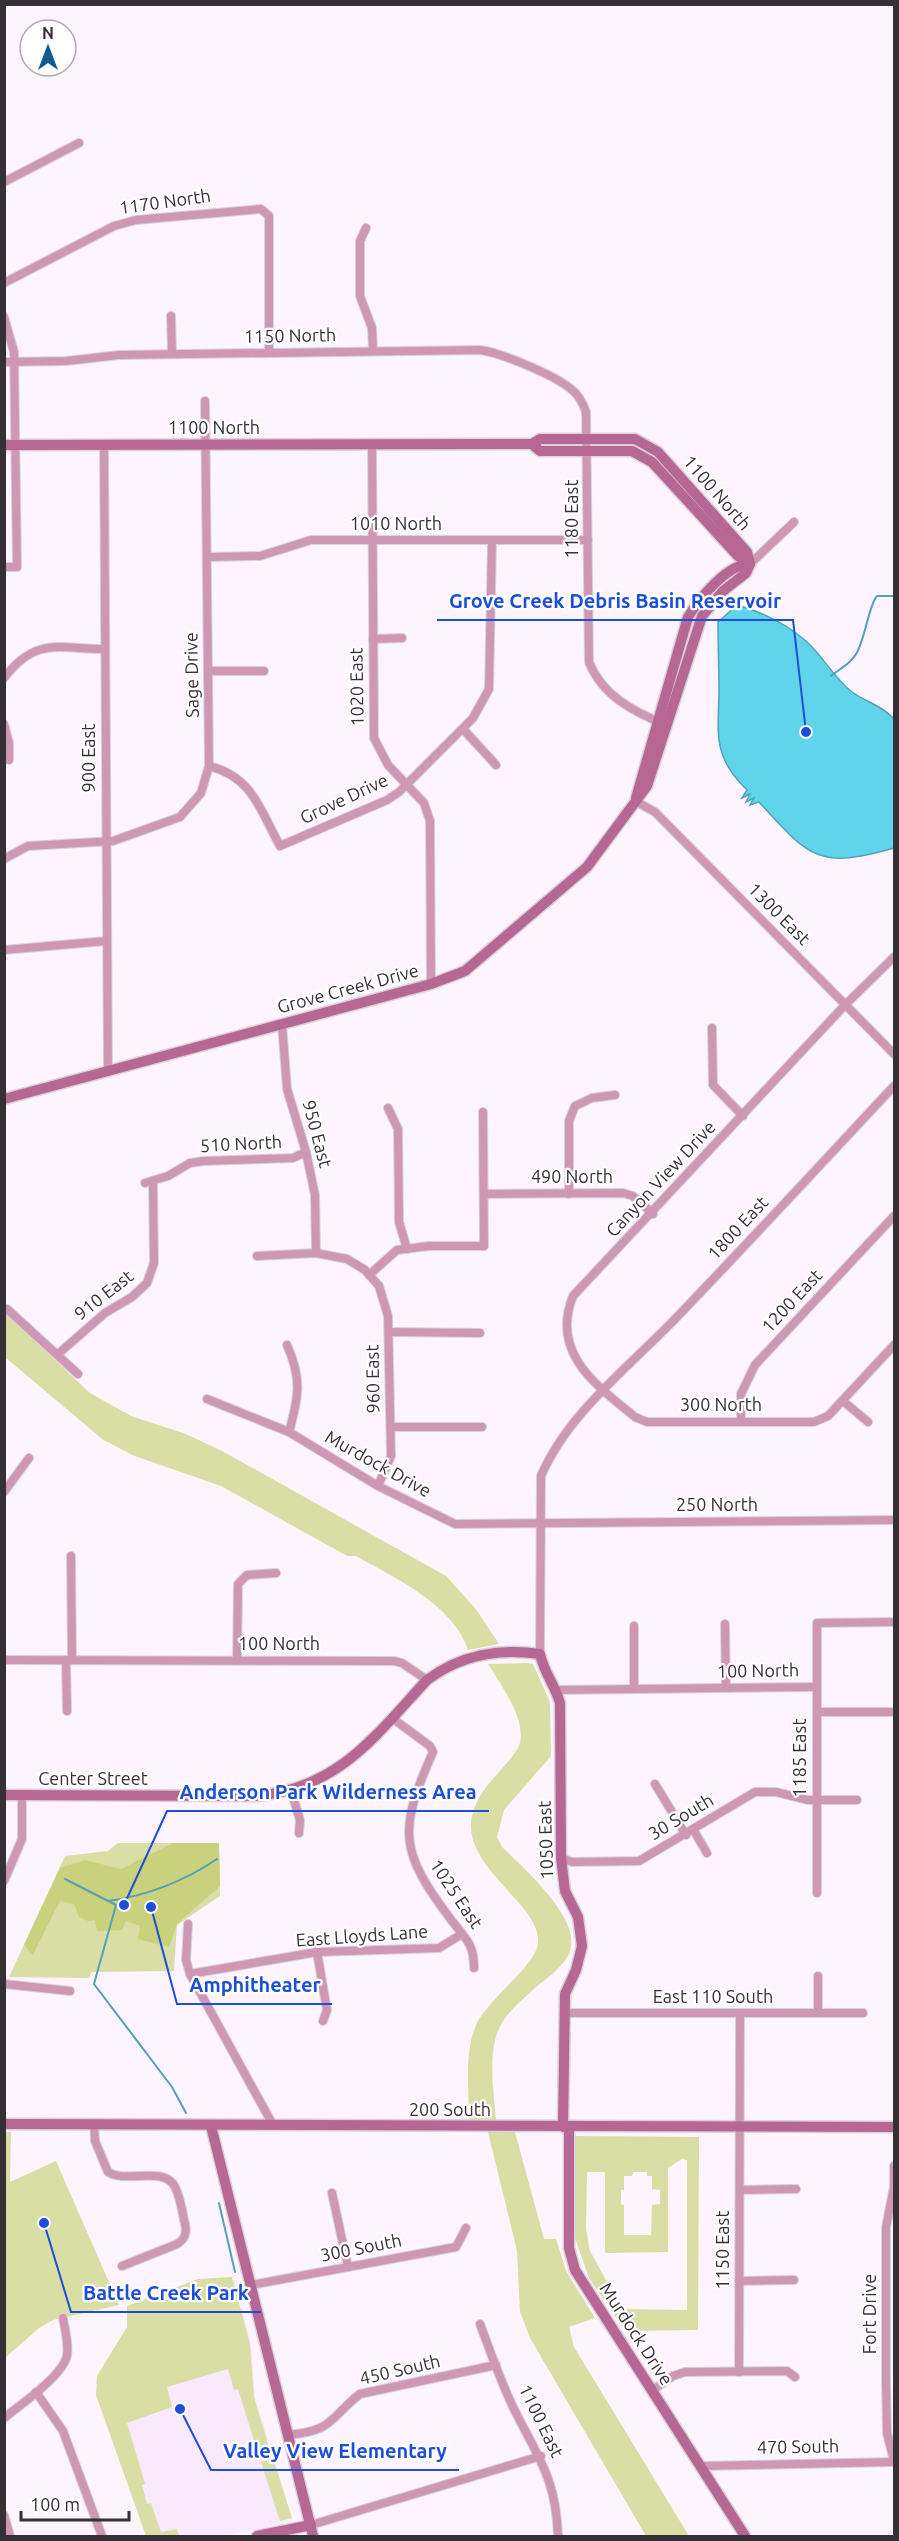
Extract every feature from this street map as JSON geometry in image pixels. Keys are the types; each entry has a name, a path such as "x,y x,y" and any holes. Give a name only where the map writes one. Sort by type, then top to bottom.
{"street":[{"path":"4,182 79,143"},
{"name":"1170 North","path":"4,283 114,226 136,220 238,209 261,209 268,216 268,353"},
{"path":"366,228 360,241 360,296 372,328 373,351"},
{"path":"171,316 172,354"},
{"path":"4,317 10,333 15,362 17,567 4,567"},
{"name":"1150 North","path":"4,362 66,362 119,355 480,350 497,353 569,387"},
{"name":"1180 East","path":"569,387 582,401 586,412 588,439 589,662 594,676 624,705 663,723"},
{"name":"Sage Drive","path":"4,858 28,846 105,843 180,817 201,793 209,766 205,401"},
{"name":"1100 North","path":"4,445 532,444 540,440 635,440 658,452 747,552 750,564"},
{"name":"1020 East","path":"372,444 374,738 388,765 424,803 430,821 431,984"},
{"name":"1100 North","path":"532,444 540,451 632,451 652,462 738,556 750,564"},
{"name":"900 East","path":"104,445 108,1072"},
{"name":"Grove Creek Drive","path":"4,1100 431,984 465,971 587,867 635,801 663,723 688,617 699,599 713,586 740,564 750,564 794,522"},
{"name":"1010 North","path":"207,557 260,556 311,540 588,540"},
{"name":"Grove Drive","path":"209,766 229,771 246,784 280,846 387,800 407,784 463,729 480,709 489,689 492,675 492,540"},
{"path":"373,639 402,638"},
{"path":"6,673 26,654 39,648 105,649"},
{"path":"208,671 264,671"},
{"path":"4,724 8,734 9,760"},
{"path":"463,729 496,765"},
{"name":"1300 East","path":"635,801 655,812 894,1054"},
{"path":"4,950 106,941"},
{"name":"Canyon View Drive","path":"604,1390 578,1365 569,1345 569,1307 573,1296 653,1214 845,1005 894,957"},
{"name":"950 East","path":"282,1024 287,1089 306,1152 315,1195 316,1253"},
{"path":"712,1028 713,1085 743,1116"},
{"name":"1800 East","path":"604,1390 682,1311 894,1086"},
{"path":"569,1194 569,1121 575,1107 592,1098 615,1095"},
{"path":"388,1108 398,1129 399,1222 407,1249"},
{"path":"257,1256 316,1253 347,1259 369,1275 397,1250 484,1246 483,1112"},
{"name":"510 North","path":"149,1182 190,1163 293,1158 306,1152"},
{"name":"910 East","path":"58,1354 105,1313 132,1297 147,1283 154,1263 149,1182"},
{"name":"490 North","path":"484,1194 623,1193 633,1196 653,1214"},
{"name":"1200 East","path":"741,1421 741,1394 755,1365 894,1216"},
{"name":"960 East","path":"369,1275 379,1286 386,1305 389,1332 391,1456 378,1486"},
{"path":"7,1309 78,1374"},
{"path":"389,1332 480,1333"},
{"path":"286,1345 297,1368 298,1383 298,1394 289,1432"},
{"name":"300 North","path":"604,1390 635,1417 647,1422 814,1422 828,1416 894,1345"},
{"path":"427,1680 451,1664 471,1657 496,1652 540,1654 541,1476 553,1450 604,1390"},
{"name":"Murdock Drive","path":"207,1399 289,1432 378,1486 455,1524 540,1522"},
{"path":"843,1401 868,1422"},
{"path":"391,1427 482,1427"},
{"path":"4,1492 29,1458"},
{"name":"250 North","path":"540,1522 894,1520"},
{"path":"67,1712 71,1556"},
{"path":"237,1660 238,1584 247,1575 276,1573"},
{"name":"1185 East","path":"817,1893 817,1623 894,1622"},
{"path":"725,1624 726,1688"},
{"path":"634,1626 634,1689"},
{"name":"1050 East","path":"540,1654 544,1672 556,1690 562,1715 561,1858 565,1891 578,1917 582,1946 576,1970 565,1994 566,2127"},
{"name":"100 North","path":"4,1660 394,1661 402,1663 427,1680"},
{"name":"Center Street","path":"4,1795 257,1796 291,1790 317,1781 338,1769 368,1744 427,1680"},
{"name":"100 North","path":"556,1690 816,1687"},
{"path":"817,1712 894,1712"},
{"name":"1025 East","path":"392,1718 430,1746 433,1752 416,1788 411,1810 408,1830 411,1849 425,1883 474,1951 474,1968"},
{"path":"655,1784 707,1853"},
{"path":"291,1790 300,1820 299,1833"},
{"name":"30 South","path":"561,1858 572,1862 639,1861 690,1833 755,1792 776,1792 794,1798 817,1800 856,1800"},
{"path":"4,1881 22,1839 22,1795"},
{"path":"188,1924 186,1960 190,1974 273,2125"},
{"name":"East Lloyds Lane","path":"190,1974 317,1952 439,1948 462,1934"},
{"path":"317,1952 327,2010 323,2021"},
{"path":"818,1976 818,2013"},
{"path":"4,1984 70,1991"},
{"name":"East 110 South","path":"564,2013 863,2013"},
{"name":"1150 East","path":"738,2372 740,2013"},
{"name":"200 South","path":"4,2124 894,2127"},
{"path":"94,2124 95,2141 108,2172 118,2177 162,2177 171,2182 177,2190 187,2228 184,2238 177,2244 122,2265"},
{"path":"211,2126 312,2531"},
{"name":"Murdock Drive","path":"566,2127 569,2248 575,2270 746,2536"},
{"name":"Fort Drive","path":"894,2166 894,2187 886,2227 890,2282 890,2380 887,2433 894,2462"},
{"path":"740,2190 796,2189"},
{"path":"332,2193 348,2267"},
{"name":"300 South","path":"251,2285 456,2247 466,2228"},
{"path":"739,2281 794,2280"},
{"path":"4,2418 36,2392 65,2361 68,2349 63,2318"},
{"name":"1100 East","path":"480,2324 515,2410 541,2456 554,2497 558,2536"},
{"name":"450 South","path":"288,2435 314,2432 332,2424 344,2406 360,2394 496,2365"},
{"path":"653,2390 673,2376 685,2372 787,2371 795,2377"},
{"path":"36,2392 63,2431 102,2536"},
{"path":"258,2536 312,2531 541,2456"},
{"name":"470 South","path":"702,2466 894,2462"},
{"path":"4,2516 10,2536"}],"shaded area":[{"path":"204,2279 236,2280 251,2344 255,2396 293,2521 224,2536 146,2536 96,2395"}],"green space":[{"path":"4,1312 90,1393 131,1416 186,1434 222,1451 446,1576 475,1608 499,1644 468,1650 461,1634 437,1606 388,1574 356,1556 347,1556 221,1486 132,1455 102,1439 5,1357"},
{"path":"488,1664 533,1664 550,1702 551,1756 504,1810 497,1837 502,1847 547,1892 566,1921 571,1934 571,1947 561,1965 513,2009 497,2033 492,2066 496,2121 469,2120 469,2060 476,2025 482,2014 529,1962 538,1943 536,1930 530,1917 483,1860 475,1844 471,1828 473,1813 479,1798 516,1751 520,1742 521,1731 518,1719 507,1695"},
{"path":"118,1843 219,1843 220,1896 177,1925 174,1971 92,1972 89,1978 9,1977 65,1856 108,1851"},
{"path":"173,1843 219,1843 220,1886 177,1924 169,1947 138,1939 140,1926 126,1921 122,1930 97,1931 95,1920 88,1921 79,1917 74,1904 60,1901 33,1955 24,1945 60,1868 85,1860 121,1869"},
{"path":"4,2132 11,2132 10,2182 56,2161 119,2305 53,2320 39,2328 5,2358"},
{"path":"488,2132 515,2132 544,2239 556,2239 566,2271 595,2318 569,2327 574,2347 689,2536 646,2536 530,2338 520,2312 517,2251"},
{"path":"575,2136 699,2137 698,2330 625,2331 589,2278 575,2238","holes":["682,2159 687,2160 687,2310 622,2309 590,2251 586,2229 587,2172 605,2172 605,2253 668,2252 668,2168","633,2172 647,2172 647,2176 652,2176 652,2189 660,2190 660,2204 652,2205 651,2235 624,2235 624,2205 621,2204 621,2190 624,2190 624,2176 632,2176"]},
{"path":"232,2277 250,2344 254,2397 271,2454 259,2457 238,2389 234,2390 228,2369 167,2387 172,2407 127,2423 145,2484 142,2485 147,2504 151,2503 161,2532 177,2529 179,2536 146,2536 96,2395 97,2376 127,2327 127,2306 198,2279"},
{"path":"273,2458 292,2518 280,2521 261,2462"}],"water":[{"path":"737,605 773,619 790,629 812,647 845,686 894,719 894,848 848,858 831,858 817,854 790,835 759,802 750,805 754,798 746,802 750,794 742,798 747,790 728,767 718,734 718,622"}],"waterway":[{"path":"831,676 854,658 877,596 894,596"},
{"path":"108,1901 165,1886 217,1859"},
{"path":"65,1879 116,1905 94,1984 172,2087 186,2113"},
{"path":"219,2203 235,2272"}],"place":[{"name":"Grove Creek Debris Basin Reservoir","path":"806,732"},
{"name":"Anderson Park Wilderness Area","path":"124,1905"},
{"name":"Amphitheater","path":"151,1907"},
{"name":"Battle Creek Park","path":"44,2223"},
{"name":"Valley View Elementary","path":"180,2409"}]}
